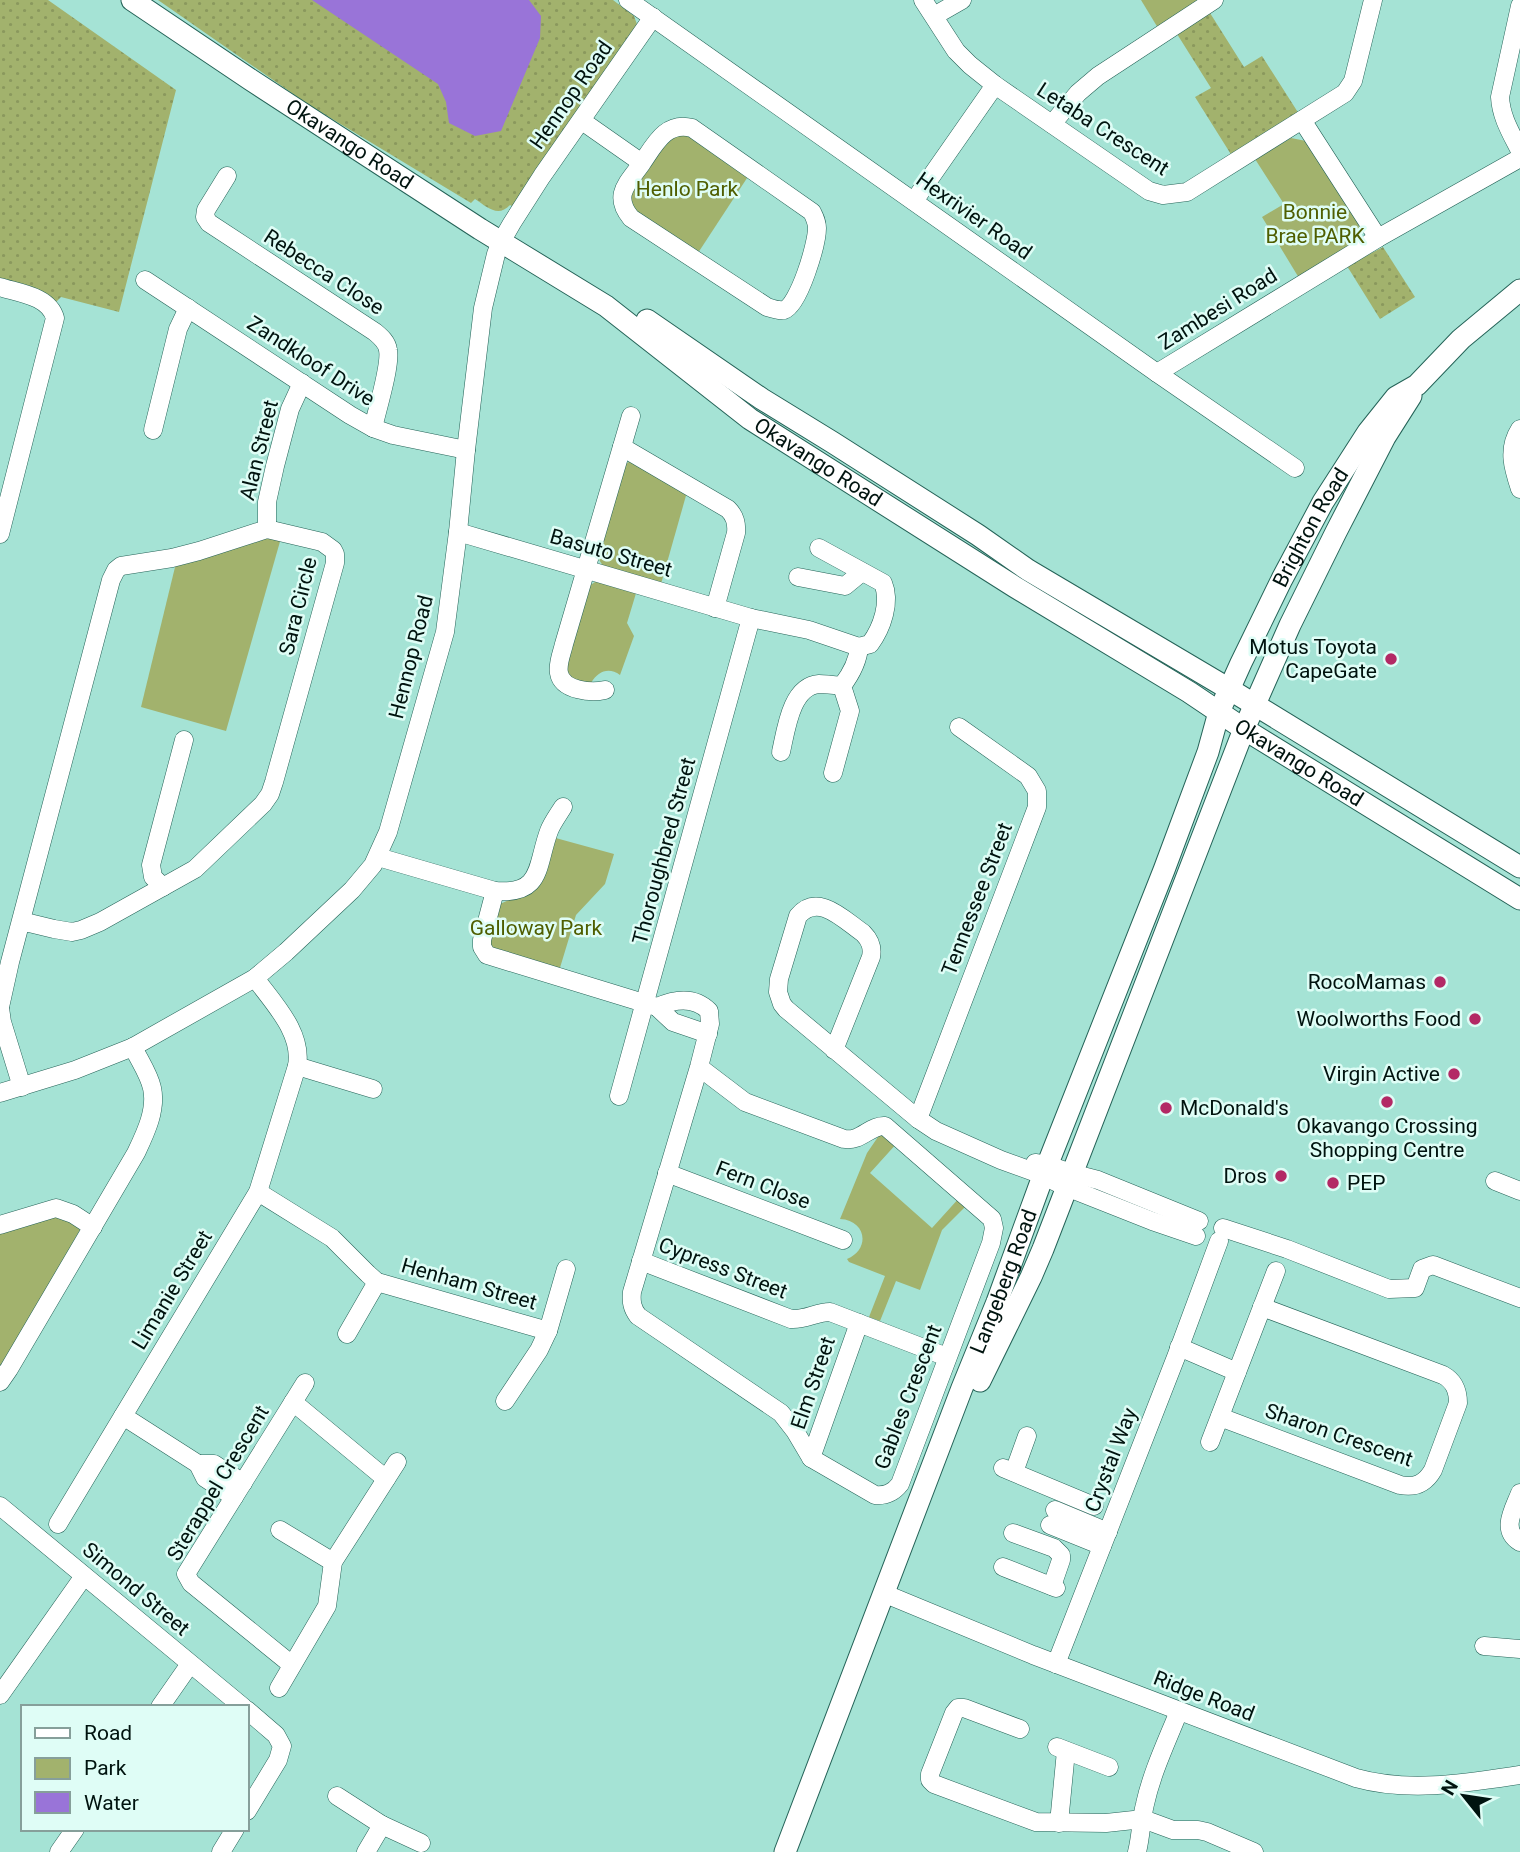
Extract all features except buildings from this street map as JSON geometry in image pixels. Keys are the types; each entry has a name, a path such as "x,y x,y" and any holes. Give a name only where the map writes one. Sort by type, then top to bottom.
{"main road":[{"name":"Okavango Road","path":"132,0 251,80 504,237 606,306 750,419 1015,587 1520,899"},
{"name":"Okavango Road","path":"145,0 313,112 407,168 504,237 607,292 762,399 967,527 1028,570 1520,867"},
{"name":"Brighton Road","path":"1244,729 1290,625 1336,532 1385,437 1417,385 1461,339 1520,290"},
{"name":"Brighton Road","path":"1219,712 1282,579 1323,502 1368,432 1396,397 1417,385"},
{"name":"Langeberg Road","path":"794,1852 1046,1170 1169,857 1208,752 1219,712"},
{"name":"Langeberg Road","path":"785,1852 888,1595 978,1385 1031,1277 1244,729"}],"street":[{"name":"Hexrivier Road","path":"628,0 1295,468"},
{"name":"Letaba Crescent","path":"923,0 956,51 970,65 1149,191 1163,195 1187,192 1335,100 1351,86 1373,0"},
{"path":"934,16 962,0"},
{"path":"1052,124 1078,93 1098,76 1213,0"},
{"path":"1520,6 1500,97 1504,120 1520,151"},
{"name":"Hennop Road","path":"0,1093 75,1070 133,1047 255,978 352,890 377,857 388,832 442,647 458,533 483,308 504,237 542,176 653,17"},
{"path":"914,201 995,85"},
{"path":"1302,120 1378,238"},
{"path":"582,121 642,163"},
{"path":"684,126 692,128 812,212 817,231 798,295 792,304 785,309 767,307 631,218 622,205 621,196 642,163 661,135 669,129 684,126"},
{"name":"Zambesi Road","path":"1157,373 1378,238 1520,158"},
{"name":"Rebecca Close","path":"227,176 206,210 205,217 209,223 375,332 386,343 387,363 373,428"},
{"name":"Zandkloof Drive","path":"145,280 373,428 393,435 466,450"},
{"path":"0,287 46,303 55,318 0,534"},
{"path":"153,429 178,329 188,308"},
{"name":"Alan Street","path":"267,529 267,502 275,466 290,409 302,383"},
{"path":"605,690 589,692 562,681 559,666 631,416"},
{"path":"1520,429 1513,443 1511,456 1520,489"},
{"path":"622,447 733,514 736,533 716,607"},
{"path":"22,1087 0,1008 113,576 121,566 190,554 267,529"},
{"name":"Sara Circle","path":"21,921 63,931 81,930 100,922 195,869 263,804 270,794 336,559 333,550 322,542 267,529"},
{"name":"Basuto Street","path":"458,533 751,618 809,630 859,647"},
{"path":"819,548 883,583 887,596 881,626 870,644 859,647 857,660 842,686"},
{"path":"798,577 845,586 862,572"},
{"name":"Thoroughbred Street","path":"619,1096 652,1005 751,618"},
{"path":"781,752 790,715 805,688 818,684 842,686"},
{"path":"833,773 850,711 842,686"},
{"name":"Tennessee Street","path":"918,1119 1038,799 1035,786 1028,776 959,727"},
{"path":"163,887 153,877 151,864 184,740"},
{"path":"377,857 495,891 514,892 530,884 538,870 550,829 563,807"},
{"path":"495,891 482,940 482,947 488,955 652,1005 673,1023 708,1034 710,1016 706,1007 680,999 652,1005"},
{"path":"834,1050 871,957 872,948 863,933 828,909 816,906 805,909 798,916 779,979 778,992 786,1009 834,1050 918,1119 936,1131 1001,1160 1046,1170 1069,1180 1098,1180 1211,1234 1240,1234 1287,1249 1389,1289 1415,1287 1422,1269 1433,1265 1520,1298"},
{"name":"Limanie Street","path":"58,1524 258,1192 297,1066 299,1051 291,1029 255,978"},
{"name":"Gables Crescent","path":"699,1067 745,1102 844,1139 857,1139 876,1127 885,1126 991,1216 994,1225 991,1243 900,1484 890,1493 881,1496 874,1494 811,1458 795,1431 780,1413 638,1316 633,1309 631,1300 641,1261 708,1034"},
{"path":"0,1382 136,1153 152,1111 153,1098 152,1086 133,1047"},
{"path":"297,1066 373,1089"},
{"name":"Fern Close","path":"667,1172 843,1240"},
{"path":"1495,1181 1520,1191"},
{"name":"Henham Street","path":"258,1192 332,1238 377,1282 548,1331"},
{"path":"0,1225 56,1208 73,1214 93,1227"},
{"name":"Crystal Way","path":"1056,1664 1179,1347 1206,1271 1211,1234"},
{"name":"Cypress Street","path":"641,1261 791,1319 800,1320 830,1312 947,1357"},
{"path":"505,1401 539,1350 548,1331 566,1269"},
{"path":"1210,1442 1276,1270"},
{"name":"Henham Street","path":"347,1334 377,1282"},
{"name":"Sharon Crescent","path":"1220,1417 1400,1485 1418,1485 1433,1471 1458,1403 1458,1395 1452,1382 1443,1375 1262,1307"},
{"name":"Elm Street","path":"811,1458 859,1323"},
{"path":"1179,1347 1237,1372"},
{"name":"Sterappel Crescent","path":"292,1665 187,1578 186,1572 305,1383"},
{"name":"Sterappel Crescent","path":"293,1402 386,1479"},
{"path":"123,1416 198,1464 205,1478 239,1490"},
{"path":"1027,1436 1008,1470 1082,1530 1105,1539"},
{"path":"279,1688 327,1606 333,1562 397,1462"},
{"path":"1520,1493 1509,1525 1511,1535 1520,1542"},
{"name":"Simond Street","path":"0,1506 241,1705"},
{"path":"1055,1509 1094,1506"},
{"path":"1043,1544 1055,1509"},
{"path":"280,1530 333,1562"},
{"path":"1003,1567 1054,1587 1061,1555 1054,1548 1013,1533"},
{"path":"0,1695 84,1576"},
{"name":"Ridge Road","path":"888,1595 1056,1664 1368,1782 1396,1786 1424,1785 1520,1775"},
{"path":"1484,1646 1520,1648"},
{"path":"161,1705 190,1664"},
{"path":"1020,1729 958,1708 930,1774 930,1780 934,1784 1036,1822 1106,1823 1143,1819 1173,1830 1207,1832 1254,1852"},
{"name":"Simond Street","path":"248,1711 276,1735 282,1746 278,1760 248,1809"},
{"path":"1136,1852 1144,1804 1179,1711"},
{"path":"1059,1822 1061,1749 1109,1767"},
{"path":"337,1796 382,1825 421,1843"},
{"path":"366,1852 382,1825"},
{"path":"59,1852 74,1831"},
{"path":"221,1852 234,1831"}],"green space":[{"path":"0,0 48,0 176,90 119,312 61,297 55,303 0,281"},
{"path":"158,0 613,0 634,16 638,27 515,208 510,205 497,211 475,199 471,203 309,105"},
{"path":"1141,0 1202,0 1158,28"},
{"path":"1210,13 1244,67 1262,56 1299,114 1232,156 1195,97 1211,88 1177,34"},
{"name":"Henlo Park","path":"688,134 749,175 696,256 635,215 629,195 669,138"},
{"name":"Bonnie Brae PARK","path":"1291,138 1306,141 1358,221 1360,234 1356,242 1299,278 1262,217 1284,204 1255,159"},
{"path":"1383,247 1415,297 1380,319 1347,266"},
{"path":"631,461 687,492 661,584 603,566 598,558 625,464"},
{"path":"260,537 281,538 226,731 141,707 176,563"},
{"path":"598,580 637,590 627,623 634,636 620,675 608,671 600,673 591,683 571,681 565,666 589,586"},
{"name":"Galloway Park","path":"552,837 614,854 605,884 576,915 559,971 498,953 491,946 490,938 500,904 529,891"},
{"path":"880,1134 898,1142 870,1173 932,1228 960,1197 968,1204 942,1230 920,1290 896,1281 880,1321 869,1317 885,1276 849,1262 847,1259 860,1249 862,1236 855,1224 840,1219 867,1153"},
{"path":"50,1215 68,1219 80,1230 0,1373 0,1231"}],"water":[{"path":"312,0 529,0 541,16 540,38 501,131 475,136 449,123 446,102 438,84"}],"place":[{"name":"Motus Toyota CapeGate","path":"1391,659"},
{"name":"RocoMamas","path":"1440,982"},
{"name":"Woolworths Food","path":"1475,1019"},
{"name":"Virgin Active","path":"1454,1074"},
{"name":"Okavango Crossing Shopping Centre","path":"1387,1102"},
{"name":"McDonald's","path":"1166,1108"},
{"name":"Dros","path":"1281,1176"},
{"name":"PEP","path":"1333,1183"}]}
